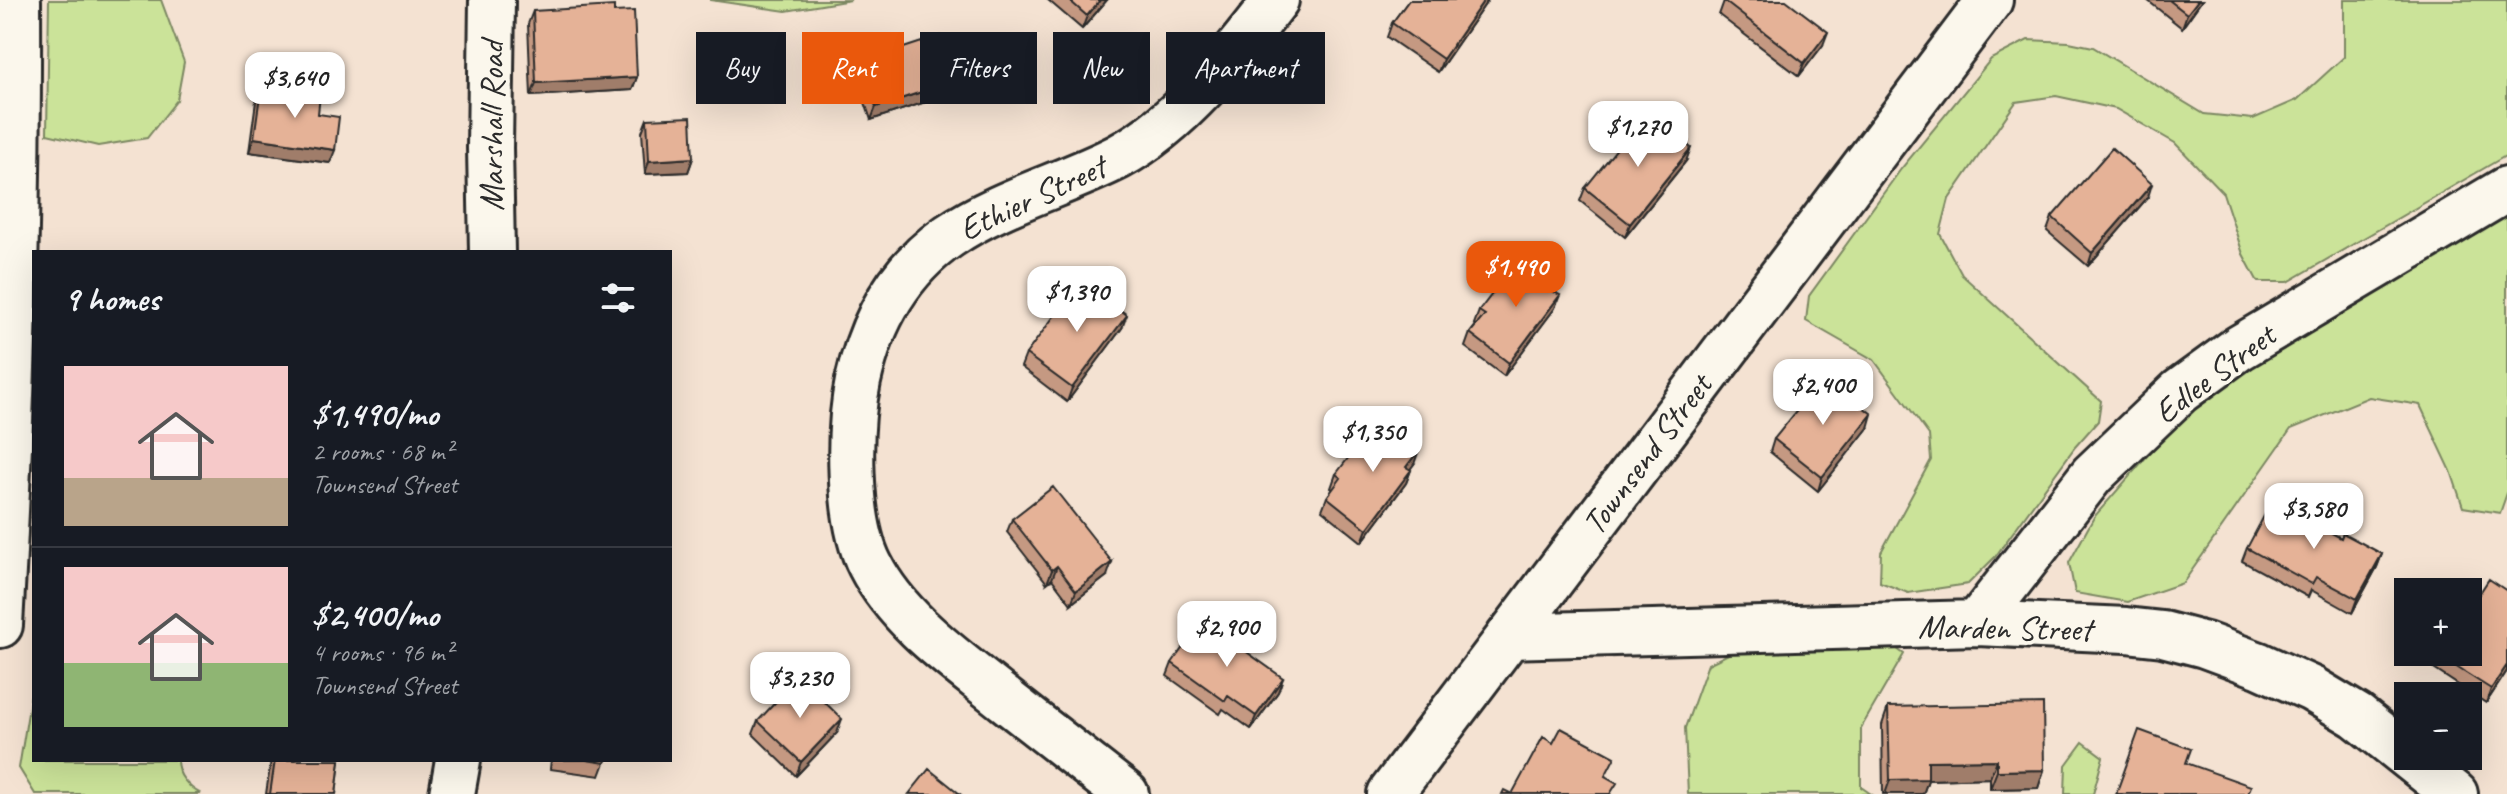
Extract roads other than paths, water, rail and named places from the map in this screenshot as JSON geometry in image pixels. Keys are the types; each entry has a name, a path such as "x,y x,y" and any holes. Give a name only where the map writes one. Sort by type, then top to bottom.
{"street":[{"path":"0,625 13,509 18,0"},
{"name":"Marshall Road","path":"492,0 492,250"},
{"name":"Ethier Street","path":"1126,794 928,636 882,584 870,565 856,513 851,454 855,395 870,338 881,311 898,284 920,260 947,237 977,219 1118,157 1146,140 1198,92 1276,0"},
{"name":"Townsend Street","path":"1390,794 1990,0"},
{"name":"Edlee Street","path":"1977,623 2092,475 2180,391 2239,348 2507,189"},
{"name":"Marden Street","path":"1509,636 1977,623 2163,634 2205,645 2312,689 2346,710 2455,794"},
{"path":"452,794 458,762"}]}
